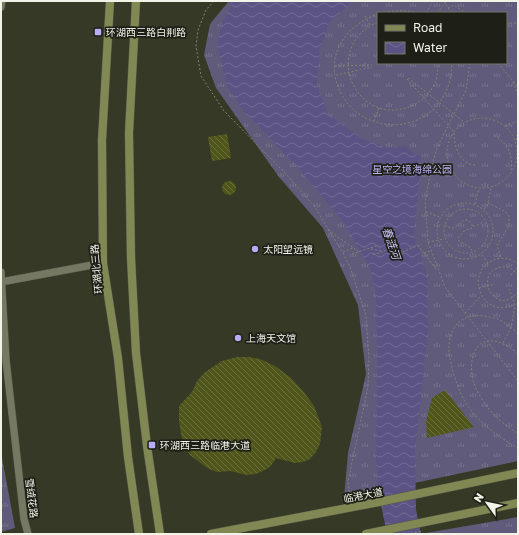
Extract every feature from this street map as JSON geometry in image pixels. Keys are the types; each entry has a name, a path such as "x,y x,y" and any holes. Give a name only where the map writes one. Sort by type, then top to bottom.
{"main road":[{"name":"环湖北三路","path":"110,1 102,140 103,263 118,358 128,457 139,534"},
{"path":"136,1 130,133 131,258 136,353 147,446 160,534"},
{"name":"临港大道","path":"211,534 379,502 518,473"},
{"path":"366,534 383,530 422,527 518,503"}],"street":[{"path":"1,7 2,1"},
{"path":"1,282 103,263"},
{"name":"雪绒花路","path":"1,272 6,360 24,519 28,534"}],"path":[{"path":"214,1 206,10 198,30 196,46 201,76 224,111 286,174 314,206 350,267 366,314 369,360 368,387 348,481 350,499"},
{"path":"427,12 433,1"},
{"path":"444,1 450,12"},
{"path":"438,12 447,1"},
{"path":"448,8 454,5 464,12"},
{"path":"403,8 415,12"},
{"path":"361,18 365,15 371,25"},
{"path":"377,22 361,33 352,45 348,64 351,81 358,94 369,103 379,108 390,110 405,109 418,103 424,99 436,81 439,64"},
{"path":"507,23 518,23"},
{"path":"349,28 339,44 336,54 335,75 341,93 346,101 360,115 374,122 388,125 407,123 424,116 439,102 448,87 452,64"},
{"path":"470,64 466,90 437,148 432,165 425,202 428,242 445,287 518,381"},
{"path":"499,64 518,87"},
{"path":"335,66 372,65"},
{"path":"335,75 372,68"},
{"path":"465,122 407,79 454,132 454,142 457,153 466,163 476,165"},
{"path":"513,81 518,95"},
{"path":"374,122 379,108"},
{"path":"478,118 489,118 505,126 509,129 518,151 516,163 510,174 502,182 491,187 479,188 467,185 457,178 450,169 447,159 447,147 451,136 457,127 465,122 478,118"},
{"path":"505,126 518,121"},
{"path":"515,141 518,131"},
{"path":"494,135 508,147 512,160 510,174"},
{"path":"483,209 488,203 491,187"},
{"path":"475,204 479,188"},
{"path":"465,203 475,204 483,209 493,224 494,233 492,242 487,250 472,259 463,260 454,258 446,253 440,245 437,236 437,226 441,217 447,210 456,205 465,203"},
{"path":"488,203 506,212 509,216 509,226 497,245 501,259"},
{"path":"467,209 474,211 485,220 487,234 485,241 480,247 472,252 460,252 454,250 448,245 444,231 445,224 448,218 454,213 467,209"},
{"path":"425,212 441,217"},
{"path":"445,224 448,228 454,228 462,221 468,220 472,226"},
{"path":"472,252 471,248 459,241 458,238 464,231 485,220"},
{"path":"328,230 359,252"},
{"path":"428,242 445,238"},
{"path":"395,255 422,244"},
{"path":"352,254 379,245"},
{"path":"373,255 400,245"},
{"path":"418,245 438,271"},
{"path":"343,253 348,249 353,248"},
{"path":"369,248 382,252"},
{"path":"390,249 394,248 402,252"},
{"path":"423,253 431,251"},
{"path":"482,254 488,264"},
{"path":"518,264 507,259 491,262 484,267 478,282 482,296 488,304 504,308 518,303"},
{"path":"518,275 506,267 496,269 488,277 490,293 499,299 504,300 512,298 518,292"},
{"path":"511,275 518,267"},
{"path":"479,288 495,284"},
{"path":"503,344 510,328 514,305 509,289"},
{"path":"465,313 482,296"},
{"path":"518,334 498,319 480,315 467,316 456,325 449,345 450,364 464,400 484,425 500,438 518,448"},
{"path":"518,353 493,340 481,343 475,350 471,370 475,385 484,402 500,420 518,432"},
{"path":"408,534 422,527"}],"green space":[{"name":"星空之境海绵公园","path":"229,1 518,1 518,461 344,498 348,453 366,374 358,305 323,228 279,177 216,88 204,55 210,24"},
{"path":"1,452 15,528 1,532"},
{"path":"518,517 518,534 420,534"}],"water":[{"name":"春涟河","path":"234,1 353,1 330,22 320,47 317,85 328,114 360,138 389,148 405,146 421,158 414,235 427,276 428,331 415,450 416,510 421,534 387,534 378,490 376,460 376,293 370,268 343,221 296,166 243,110 227,86 217,45 222,23"}],"building":[{"path":"227,134 231,158 212,161 208,137"},
{"path":"229,181 234,183 236,188 234,193 229,195 224,193 222,188 224,183"},
{"name":"上海天文馆","path":"237,357 260,359 275,366 290,377 304,392 314,406 322,427 320,444 310,459 295,463 276,458 271,466 265,470 256,474 247,475 230,471 217,472 207,468 190,455 184,445 181,434 179,406 192,392 197,381 205,372 222,361"},
{"path":"445,390 474,427 427,438 426,421 432,398"}],"place":[{"name":"环湖西三路白荆路","path":"98,32"},
{"name":"太阳望远镜","path":"255,249"},
{"name":"上海天文馆","path":"238,338"},
{"name":"环湖西三路临港大道","path":"152,445"}]}
